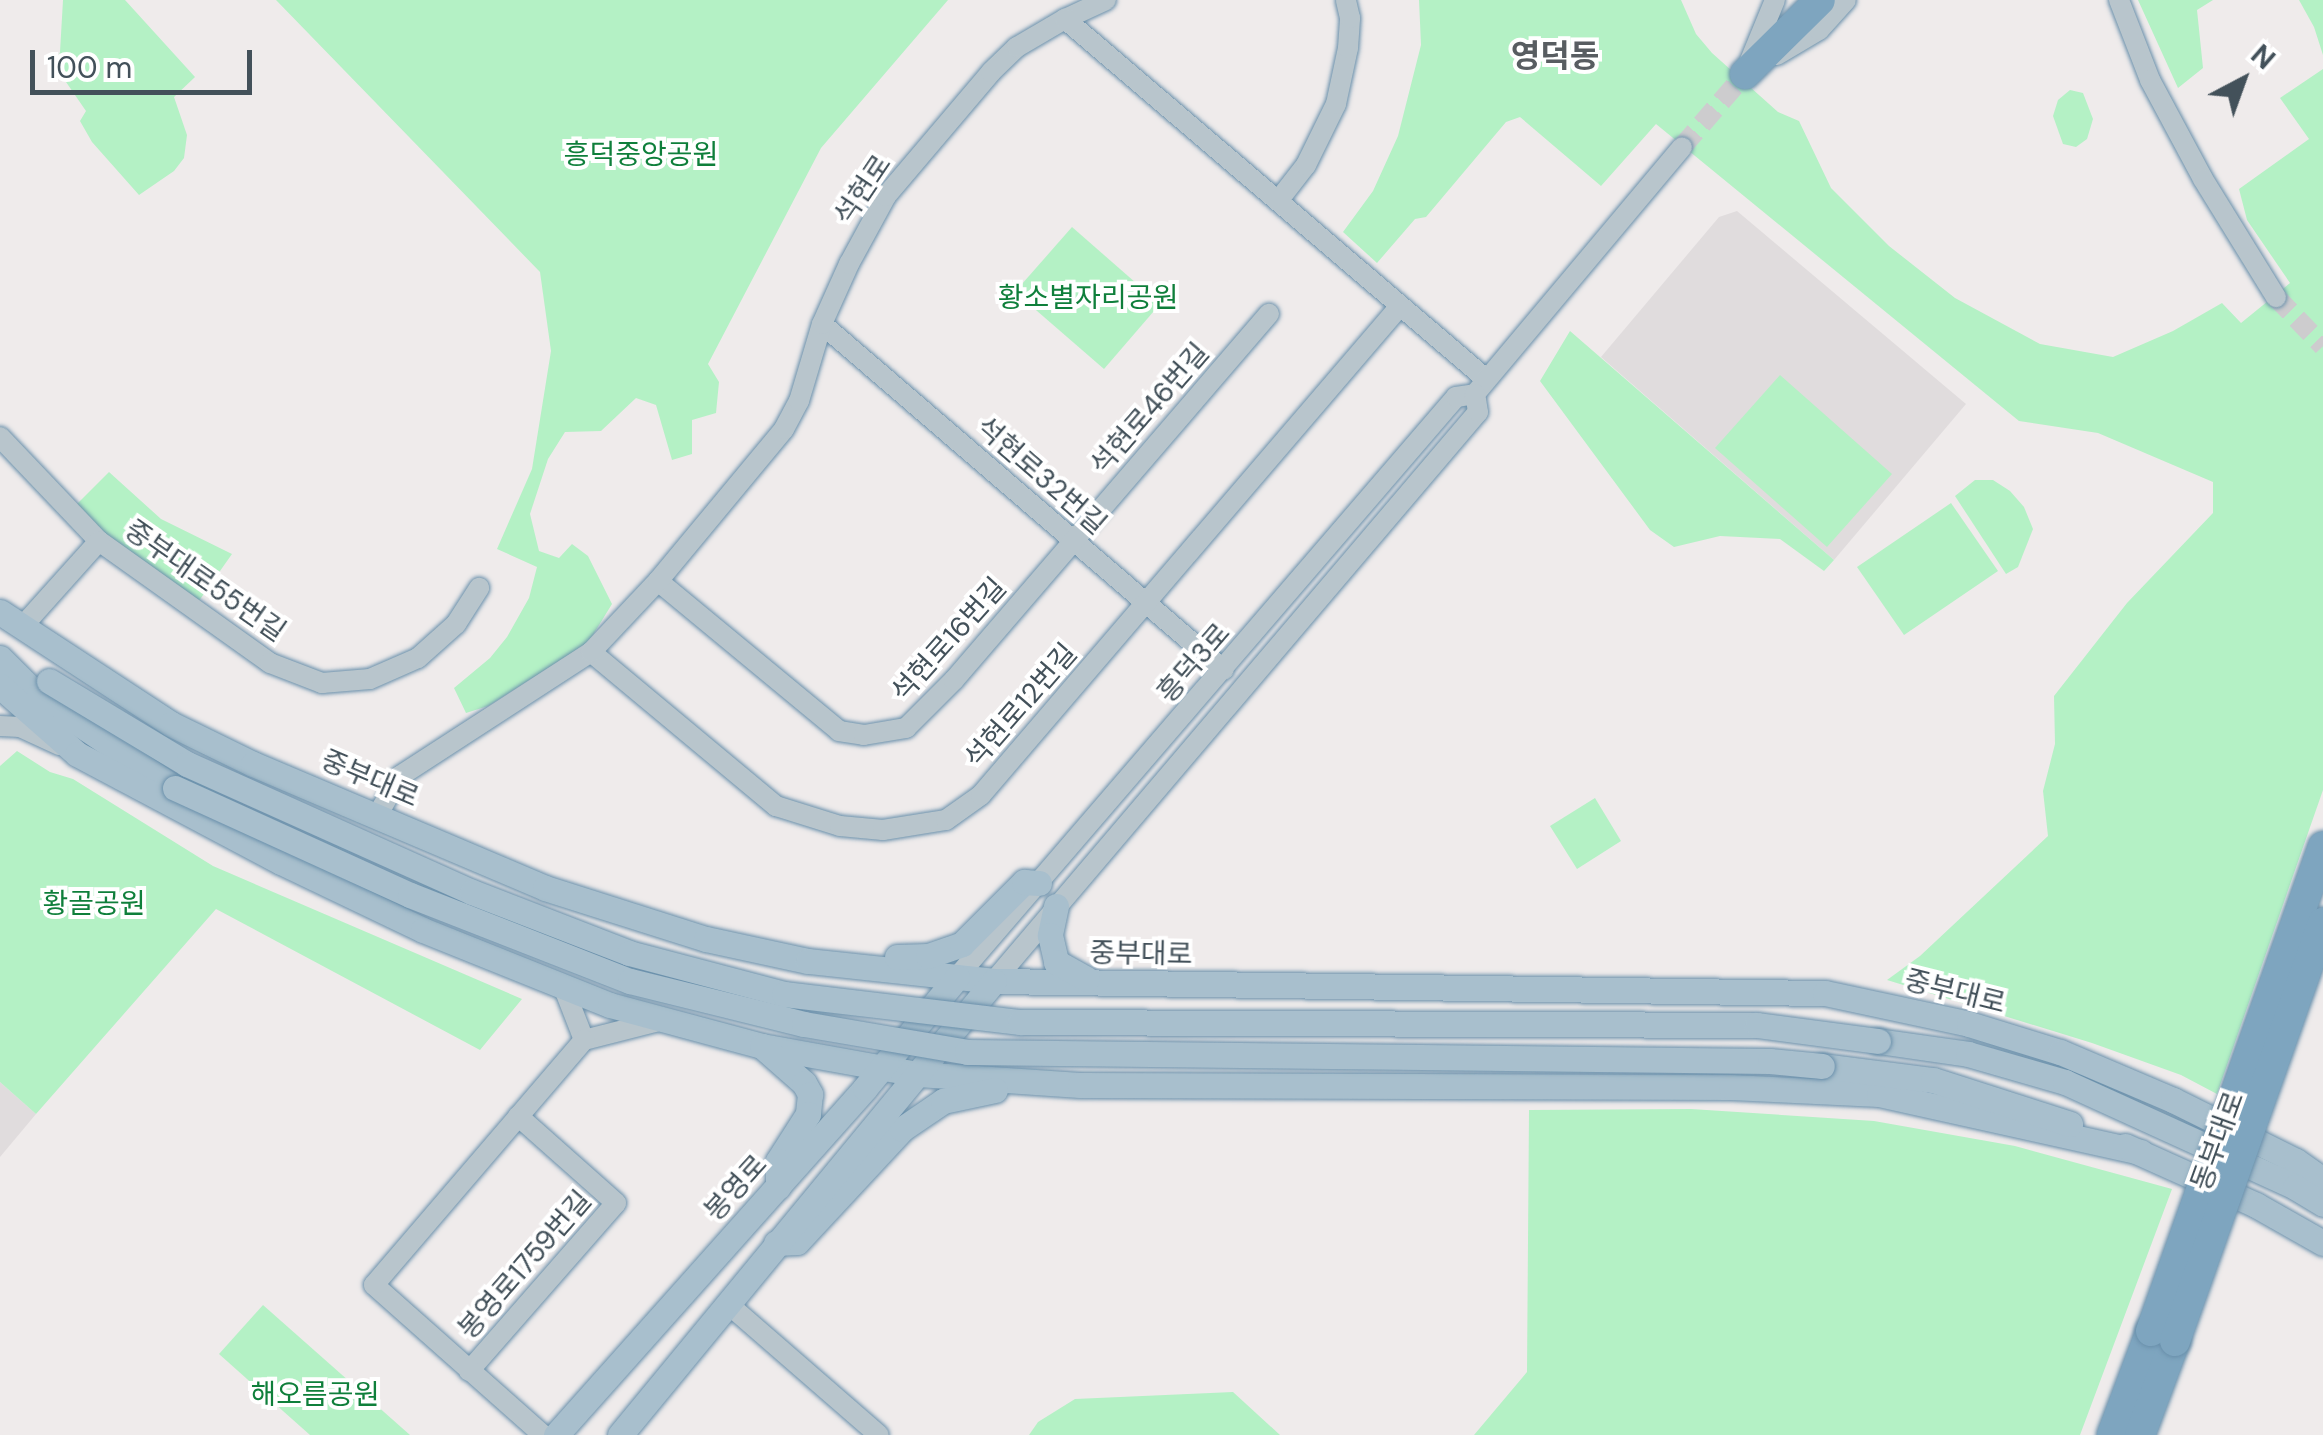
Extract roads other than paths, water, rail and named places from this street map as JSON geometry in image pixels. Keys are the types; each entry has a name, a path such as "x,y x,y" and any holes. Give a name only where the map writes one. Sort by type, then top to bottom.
{"highway":[{"path":"1745,74 1792,0"},
{"path":"1745,74 1820,0"},
{"name":"동부대로","path":"2140,1435 2163,1336 2323,847"},
{"name":"동부대로","path":"2112,1435 2163,1336 2323,922"}],"main road":[{"name":"중부대로","path":"7,625 49,681 187,764 472,892 629,953 784,994 1020,1022 1757,1025 1878,1041 1968,1054 2065,1082 2295,1187 2323,1204"},
{"name":"중부대로","path":"7,625 172,724 253,764 545,888 706,939 814,961 994,981 1825,993 1969,1024 2060,1052 2198,1112 2296,1160 2323,1180"},
{"path":"0,658 38,696 175,788 410,894 630,981 804,1024 967,1052 1770,1061 1933,1080 2029,1108 2141,1152 2256,1205 2323,1243"},
{"path":"0,686 77,754 282,862 423,930 663,1020 762,1046 918,1074 1080,1085 1732,1087 1879,1094 2141,1152"},
{"path":"814,961 928,956 962,944 1024,882 1039,883"},
{"path":"1056,906 1050,935 1056,962 1070,974 1096,982"},
{"name":"봉영로","path":"556,1435 778,1187 958,977"},
{"path":"620,1435 994,981"},
{"path":"762,1046 804,1083 810,1094 808,1114 778,1161 778,1187"},
{"path":"776,1243 798,1242 902,1129 944,1101 976,1092 1080,1085"},
{"path":"810,1200 804,1184 807,1178 848,1133 844,1124 835,1122"}],"street":[{"name":"석현로","path":"378,814 400,776 592,652 658,581 784,430 799,401 822,324 886,196 991,72 1017,47 1106,0"},
{"path":"1278,201 1306,165 1336,104 1348,48 1350,18 1346,0"},
{"path":"1745,74 1775,0"},
{"path":"1745,74 1819,30 1846,0"},
{"path":"2119,0 2159,96 2276,296"},
{"path":"1065,20 1400,306 1480,386"},
{"name":"흥덕3로","path":"958,977 1456,397 1480,386 1682,148"},
{"name":"석현로12번길","path":"592,652 776,806 840,826 883,830 946,820 980,795 1400,306"},
{"name":"석현로46번길","path":"1074,540 1269,314"},
{"name":"석현로32번길","path":"822,324 1224,670"},
{"name":"흥덕3로","path":"994,981 1478,412 1480,386"},
{"name":"중부대로55번길","path":"0,437 100,541 270,663 322,683 370,679 418,658 456,624 479,588"},
{"name":"석현로16번길","path":"658,581 820,719 839,731 864,735 890,733 921,716 1074,540"},
{"name":"중부대로55번길","path":"7,625 100,541"},
{"path":"0,726 20,727 77,754"},
{"path":"564,986 584,1040 663,1020"},
{"name":"봉영로1759번길","path":"543,1435 374,1285 584,1040"},
{"name":"봉영로1759번길","path":"468,1371 616,1202 518,1116"},
{"path":"728,1303 879,1435"}],"tunnel":[{"path":"1682,147 1745,74"},
{"path":"2276,297 2323,346"}],"district":[{"name":"영덕동","path":"1555,56"}],"park label":[{"name":"흥덕중앙공원","path":"641,155"},
{"name":"황소별자리공원","path":"1088,298"},
{"name":"황골공원","path":"94,904"},
{"name":"해오름공원","path":"315,1395"}]}
